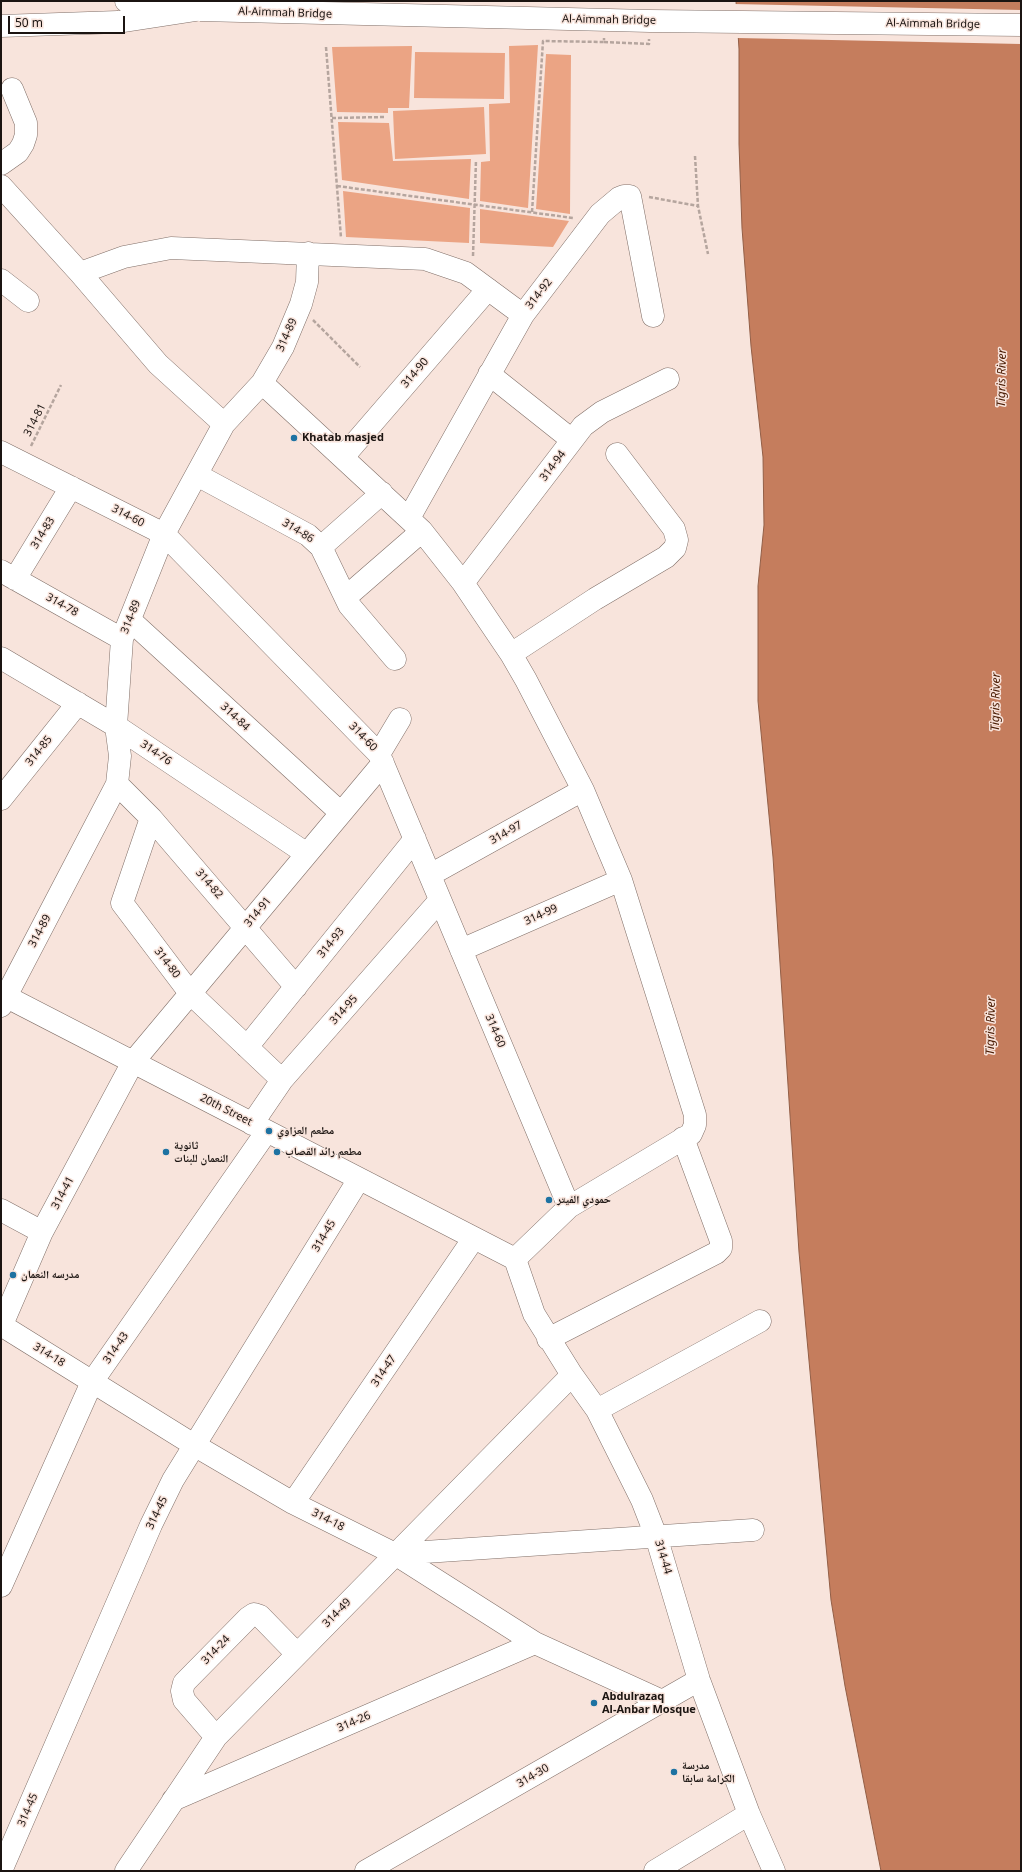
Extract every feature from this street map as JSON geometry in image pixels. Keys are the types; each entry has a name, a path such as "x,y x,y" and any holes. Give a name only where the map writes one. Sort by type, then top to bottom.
{"street":[{"path":"126,1 198,10"},
{"path":"5,27 118,22 198,10"},
{"name":"Al-Aimmah Bridge","path":"198,10 642,21 1021,25"},
{"path":"1,164 18,152 26,135 26,123 12,89"},
{"path":"1,186 80,273 158,364 224,424"},
{"path":"630,196 653,316"},
{"name":"314-92","path":"346,597 416,525 489,374 523,315 600,214 619,198 630,196"},
{"path":"80,273 124,257 171,248 425,259 466,273 523,315"},
{"name":"314-89","path":"3,999 118,784 120,756 116,726 126,630 164,534 224,424 262,383 283,347 300,307 307,282 308,254"},
{"path":"1,280 28,301"},
{"name":"314-90","path":"343,457 488,289"},
{"path":"489,374 572,440"},
{"name":"314-94","path":"463,583 572,440 591,419 668,379"},
{"path":"262,383 416,525 463,583 526,680 583,790 621,880 695,1115 695,1125 691,1134 569,1207 515,1260"},
{"name":"314-60","path":"1,452 164,534 381,759 569,1207"},
{"path":"510,654 595,599 666,558 675,548 677,540 674,529 617,454"},
{"name":"314-86","path":"197,474 308,535 321,547 349,606 395,659"},
{"name":"314-83","path":"8,575 71,487"},
{"path":"321,547 382,493"},
{"name":"314-78","path":"8,575 126,630"},
{"name":"314-84","path":"126,630 341,813"},
{"name":"314-76","path":"1,658 116,726 307,854"},
{"name":"314-85","path":"1,799 78,703"},
{"name":"314-91","path":"132,1062 341,813 381,759 400,720"},
{"name":"314-82","path":"118,784 151,818 246,926 296,987"},
{"name":"314-97","path":"430,875 583,790"},
{"name":"314-80","path":"151,818 122,903 190,993 282,1080"},
{"name":"314-93","path":"247,1047 414,838"},
{"name":"314-99","path":"461,950 621,880"},
{"name":"314-95","path":"259,1127 282,1080 440,900"},
{"name":"20th Street","path":"3,999 132,1062 515,1260"},
{"name":"314-41","path":"1,1326 42,1232 132,1062"},
{"name":"314-43","path":"1,1586 92,1382 259,1127"},
{"path":"548,1339 716,1253 721,1248 721,1241 683,1138"},
{"name":"314-45","path":"1,1871 151,1525 173,1480 359,1179"},
{"path":"1,1210 42,1232"},
{"name":"314-47","path":"294,1503 474,1238"},
{"name":"314-44","path":"515,1260 534,1314 548,1339 597,1410 642,1500 656,1536 699,1680 749,1814 774,1871"},
{"path":"597,1410 760,1321"},
{"name":"314-18","path":"1,1326 194,1445 294,1503 395,1554 535,1643 662,1702"},
{"name":"314-49","path":"126,1871 216,1737 572,1375"},
{"path":"395,1554 753,1530"},
{"name":"314-24","path":"216,1737 184,1700 182,1691 184,1683 242,1623 254,1614 260,1616 297,1654"},
{"name":"314-26","path":"173,1800 535,1643"},
{"name":"314-30","path":"366,1871 699,1680"},
{"path":"655,1871 749,1814"}],"path":[{"path":"604,36 604,42"},
{"path":"532,212 543,40 649,44"},
{"path":"326,47 342,255"},
{"path":"332,118 385,116"},
{"path":"695,156 698,206 708,254"},
{"path":"466,273 474,255 476,160"},
{"path":"337,186 583,219 591,226"},
{"path":"630,196 639,195 698,206"},
{"path":"300,307 360,367"},
{"name":"314-81","path":"22,463 62,385"}],"shaded area":[{"path":"538,45 528,208 480,201 481,162 490,161 489,104 510,103 509,46"},
{"path":"412,46 409,108 388,108 388,113 337,112 332,47"},
{"path":"415,52 505,53 504,99 414,98"},
{"path":"546,54 571,55 570,214 536,209"},
{"path":"484,107 486,154 395,159 393,111"},
{"path":"338,122 389,123 393,161 471,159 469,199 342,180"},
{"path":"343,191 470,208 469,243 346,237"},
{"path":"480,209 569,221 553,247 480,243"}],"water":[{"name":"Tigris River","path":"736,1 1021,1 1021,1871 881,1871 845,1686 831,1600 799,1252 773,857 758,701 758,586 764,525 763,457 751,346 742,228 739,144 739,49"}],"pier":[{"path":"734,4 1021,10 1021,44 737,38"}],"place":[{"name":"Khatab masjed","path":"294,438"},
{"name":"مطعم العزاوي","path":"269,1131"},
{"name":"ثانوية النعمان للبنات","path":"166,1152"},
{"name":"مطعم رائد القصاب","path":"277,1152"},
{"name":"حمودي الفيتر","path":"549,1200"},
{"name":"مدرسه النعمان","path":"13,1275"},
{"name":"Abdulrazaq Al-Anbar Mosque","path":"594,1703"},
{"name":"مدرسة الكرامة سابقا","path":"674,1772"}]}
